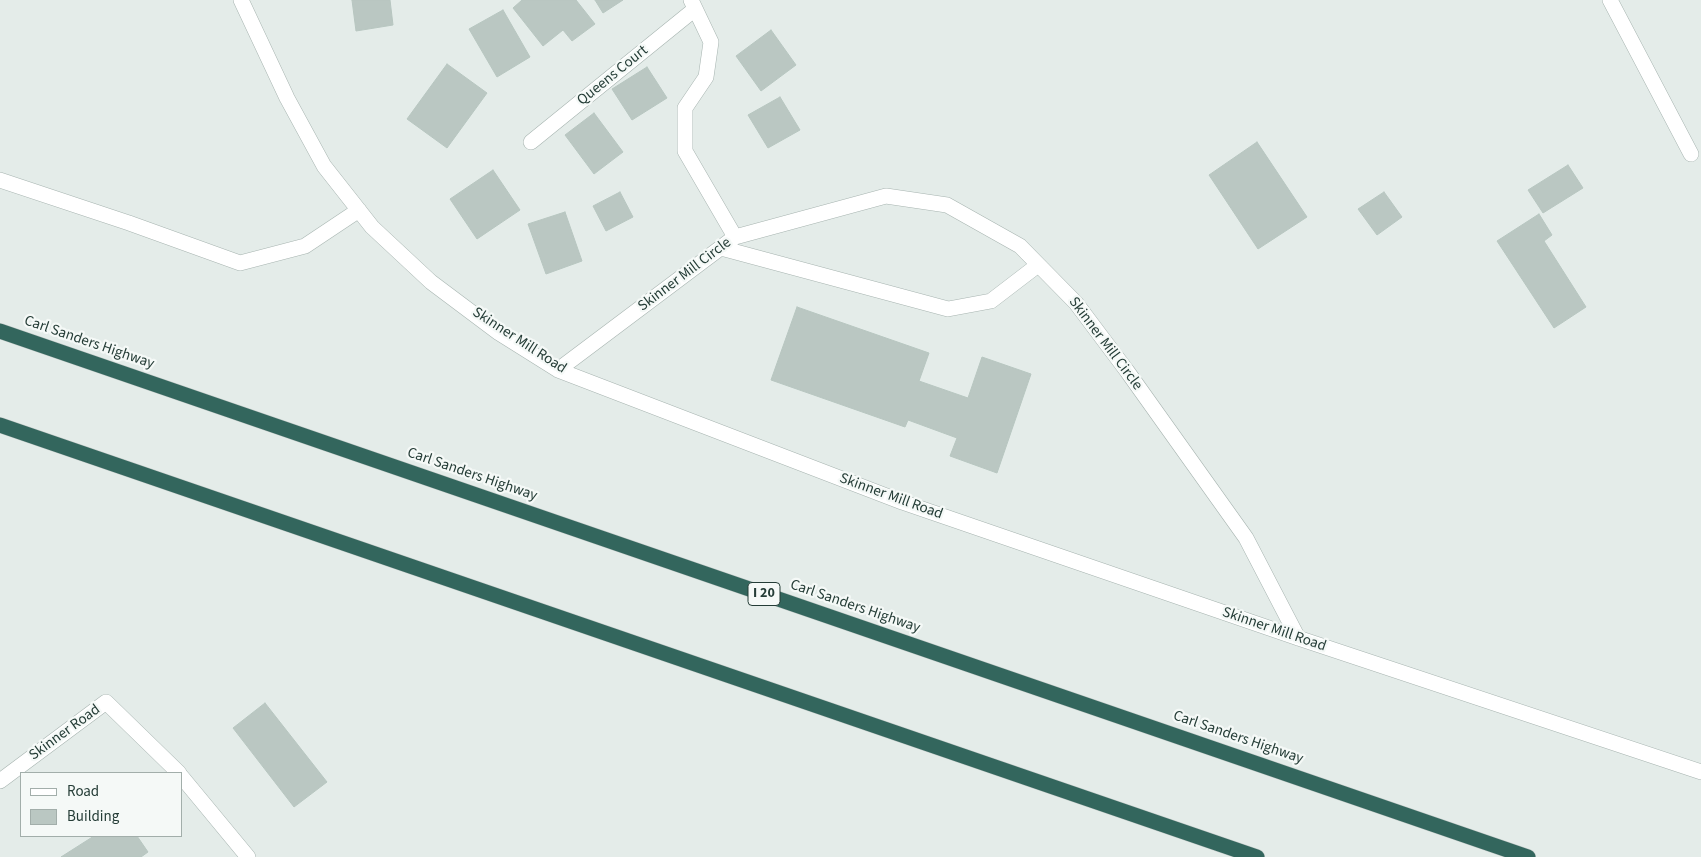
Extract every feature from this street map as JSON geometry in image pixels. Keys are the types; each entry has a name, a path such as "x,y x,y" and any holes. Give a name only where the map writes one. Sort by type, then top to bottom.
{"highway":[{"name":"Carl Sanders Highway","path":"0,331 1528,857"},
{"path":"0,425 1257,857"}],"street":[{"name":"Skinner Mill Road","path":"241,0 287,98 324,166 372,227 431,282 499,332 558,370 902,502 1298,638 1701,772"},
{"path":"1610,0 1691,154"},
{"path":"693,5 711,42 706,77 685,108 685,151 735,237"},
{"name":"Queens Court","path":"532,142 693,5"},
{"path":"0,180 129,223 240,263 305,246 359,210"},
{"name":"Skinner Mill Circle","path":"558,370 735,237 886,196 947,205 1020,246 1076,303 1246,538 1298,638"},
{"path":"721,248 948,309 991,301 1038,265"},
{"name":"Skinner Road","path":"0,781 106,702 178,772"},
{"path":"182,776 248,857"}],"building":[{"path":"352,0 390,0 393,25 356,31"},
{"path":"522,0 576,0 595,24 572,41 563,30 543,46 513,8"},
{"path":"595,0 623,0 603,13"},
{"path":"503,10 530,57 497,77 469,29"},
{"path":"771,30 796,65 761,91 736,56"},
{"path":"447,64 487,93 447,148 407,119"},
{"path":"647,67 667,98 632,120 612,89"},
{"path":"780,97 800,130 768,148 748,115"},
{"path":"594,113 623,152 594,174 565,135"},
{"path":"1257,142 1307,217 1258,249 1209,175"},
{"path":"1568,165 1583,188 1543,213 1528,190"},
{"path":"493,170 520,210 477,239 450,199"},
{"path":"620,192 633,217 606,231 593,206"},
{"path":"1384,192 1402,217 1377,235 1358,209"},
{"path":"565,212 582,261 546,274 528,224"},
{"path":"1539,214 1552,235 1544,241 1586,307 1554,328 1497,241"},
{"path":"797,307 929,353 919,381 968,398 982,357 1031,374 997,473 950,456 957,438 908,420 905,427 771,380"},
{"path":"265,703 327,782 294,807 233,728"},
{"path":"92,837 138,837 148,852 141,857 61,857"}]}
